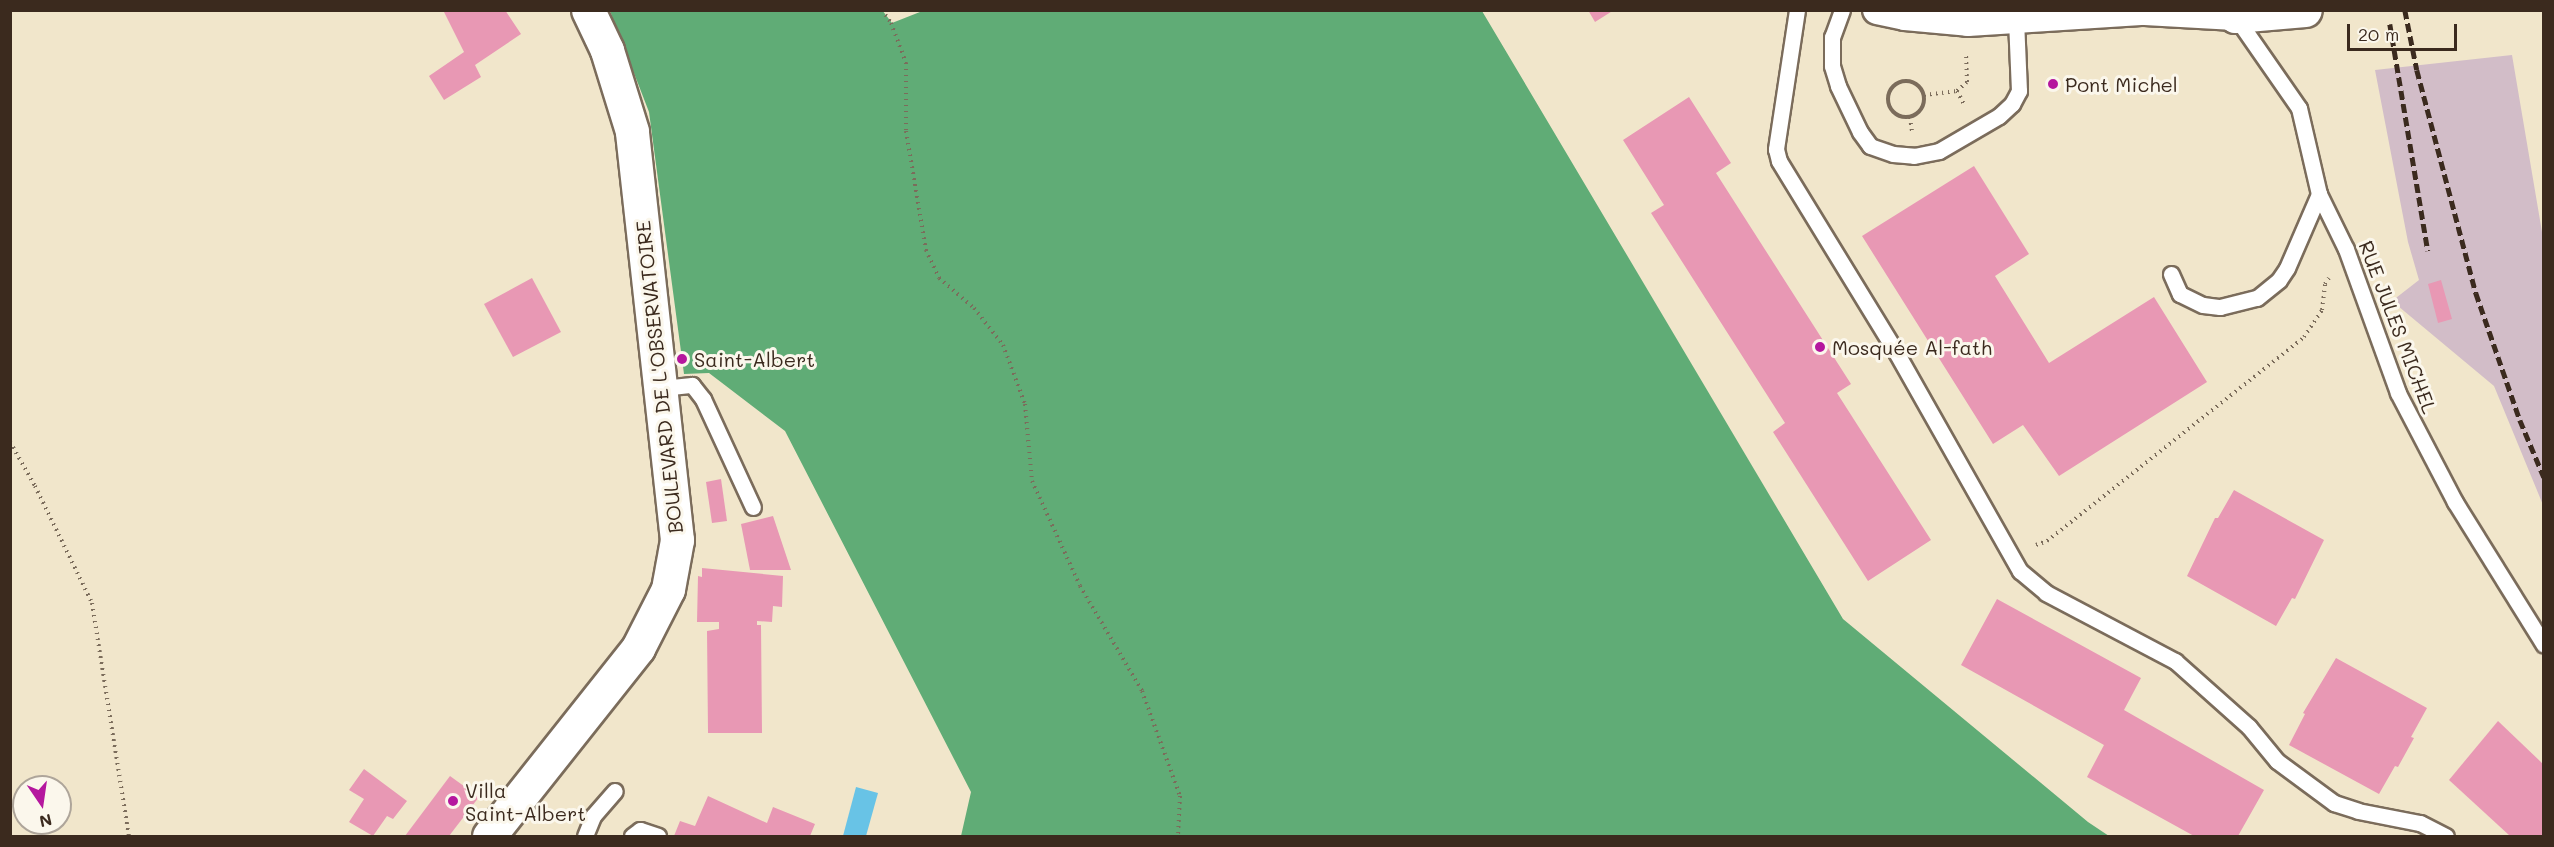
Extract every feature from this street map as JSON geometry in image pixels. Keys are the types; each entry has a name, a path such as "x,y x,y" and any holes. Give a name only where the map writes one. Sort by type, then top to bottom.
{"main road":[{"name":"BOULEVARD DE L'OBSERVATOIRE","path":"499,830 638,648 668,589 677,540 632,131 607,51 588,10"},
{"path":"2234,13 2305,10"}],"street":[{"path":"1878,10 1905,16 1968,22 2145,11 2234,13"}],"lane":[{"path":"1797,10 1776,149 1779,161 1896,352 2008,554 2032,584 2046,593 2175,661 2249,727 2277,761 2334,803 2358,811 2420,823 2446,837"},
{"path":"1842,10 1832,37 1832,66 1838,86 1860,132 1870,146 1893,154 1914,156 1939,151 2012,104 2019,91 2016,20"},
{"name":"RUE JULES MICHEL","path":"2234,13 2299,108 2319,194 2346,249 2398,393 2455,502 2544,645"},
{"path":"2171,274 2180,294 2203,305 2220,307 2257,298 2279,280 2287,268 2319,194"},
{"path":"662,388 692,385 703,399 753,507"},
{"path":"585,837 593,816 615,791"},
{"path":"632,837 640,830 658,837"}],"path":[{"path":"882,10 891,23 906,63 906,131 926,250 939,278 974,308 1003,345 1025,404 1032,481 1080,586 1142,692 1180,796 1178,837"},
{"path":"1904,80 1916,83 1924,95 1921,109 1910,117 1894,113 1888,102 1890,90 1904,80"},
{"path":"1924,95 1957,91 1977,128"},
{"path":"2008,554 2047,541 2304,337 2322,310 2325,284 2346,249"},
{"path":"10,442 35,486 92,603 129,837"}],"shaded area":[{"path":"2512,55 2543,238 2543,505 2494,386 2392,301 2419,280 2408,242 2375,70"}],"green space":[{"path":"882,10 892,23 925,10 1482,11 1843,619 2088,822 2109,836 961,836 971,792 785,431 709,373 684,374 649,112 610,11"}],"water":[{"path":"856,787 878,793 866,836 843,836"}],"building":[{"path":"443,10 505,10 521,34 475,65 481,77 444,100 429,76 464,52"},
{"path":"1588,10 1614,10 1595,22"},
{"path":"1689,97 1731,163 1716,173 1851,384 1837,393 1931,540 1868,581 1773,432 1785,423 1651,213 1664,205 1623,140"},
{"path":"1974,166 2029,254 1995,276 2049,363 2154,297 2207,382 2059,476 2023,425 1993,444 1862,236"},
{"path":"532,278 561,332 513,357 484,304"},
{"path":"2441,280 2452,319 2438,323 2428,284"},
{"path":"721,479 727,521 712,523 706,482"},
{"path":"2234,490 2324,540 2295,599 2292,598 2276,626 2187,576 2215,518 2218,518"},
{"path":"773,516 791,570 750,570 741,524"},
{"path":"702,568 783,576 782,607 773,606 772,622 757,621 757,625 761,625 762,733 708,733 707,631 719,629 719,622 697,622 698,576 702,577"},
{"path":"1997,599 2141,678 2124,710 2264,790 2238,836 2194,836 2087,777 2104,745 1961,665"},
{"path":"2336,658 2427,708 2398,767 2395,766 2379,794 2289,745 2305,714 2303,713"},
{"path":"2498,721 2544,765 2544,836 2510,836 2449,780"},
{"path":"364,769 407,801 393,819 387,816 373,836 349,822 364,799 349,790"},
{"name":"Villa Saint-Albert","path":"450,776 479,797 449,836 405,836"},
{"path":"708,796 767,823 773,807 815,824 810,836 674,836 680,821 695,826"}],"railway":[{"path":"2405,10 2417,70 2476,293 2520,420 2544,477"},
{"path":"2390,24 2428,251"}],"place":[{"name":"Pont Michel","path":"2053,84"},
{"name":"Mosquée Al-fath","path":"1820,347"},
{"name":"Saint-Albert","path":"682,359"},
{"name":"Villa Saint-Albert","path":"453,801"}]}
